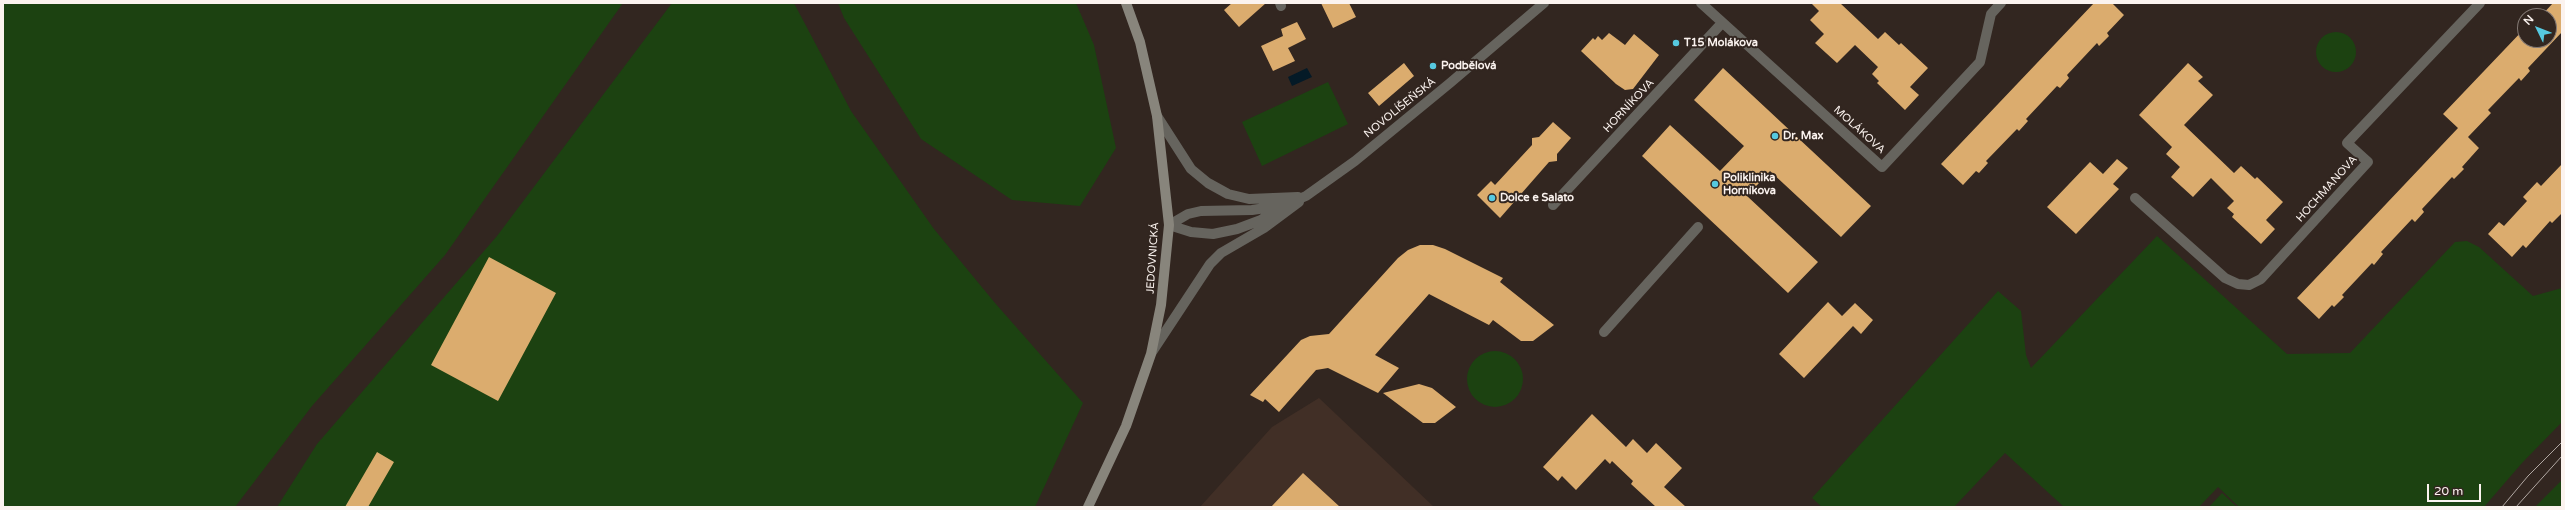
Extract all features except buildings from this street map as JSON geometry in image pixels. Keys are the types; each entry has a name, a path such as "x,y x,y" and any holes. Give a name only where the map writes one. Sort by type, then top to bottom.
{"main road":[{"name":"JEDOVNICKÁ","path":"1088,507 1126,426 1151,354 1162,305 1169,225 1157,116 1140,42 1126,3"}],"street":[{"name":"NOVOLÍŠEŇSKÁ","path":"1169,225 1191,232 1213,234 1237,229 1261,220 1282,206 1306,196 1432,98 1544,3"},
{"name":"MOLÁKOVA","path":"1701,3 1882,167 1980,62 1991,14 2002,3"},
{"name":"HOCHMANOVA","path":"2135,198 2225,278 2238,284 2249,285 2261,279 2368,162 2347,143 2480,3"},
{"name":"HORNÍKOVA","path":"1553,205 1722,23"},
{"path":"1157,116 1191,169 1208,183 1228,194 1249,199 1306,196"},
{"path":"1151,354 1210,264 1221,253 1264,228 1306,196"},
{"name":"NOVOLÍŠEŇSKÁ","path":"1169,225 1188,214 1201,211 1252,210 1282,206"},
{"path":"1604,332 1698,227"}],"shaded area":[{"path":"1319,398 1434,507 1200,507 1272,427"}],"green space":[{"path":"3,3 623,3 445,255 312,406 235,507 3,507"},
{"path":"672,3 794,3 851,111 934,229 995,303 1083,403 1035,507 277,507 317,444 497,236"},
{"path":"838,3 1076,3 1094,45 1116,148 1080,206 1012,200 921,139 844,18"},
{"path":"2340,32 2347,35 2353,41 2356,52 2355,60 2347,69 2340,72 2332,72 2325,69 2317,60 2316,48 2319,41 2328,33"},
{"path":"1328,82 1348,124 1262,166 1242,122"},
{"path":"2157,236 2287,354 2350,353 2455,242 2467,241 2479,247 2533,296 2562,288 2562,422 2522,463 2484,507 2239,507 2218,487 2199,507 2064,507 2005,453 1954,507 1822,507 1812,498 1998,291 2021,311 2026,355 2031,368"},
{"path":"1495,351 1506,353 1515,359 1521,368 1523,379 1521,390 1515,399 1506,405 1495,407 1484,405 1475,399 1469,390 1467,379 1469,368 1475,359 1484,353"},
{"path":"2562,480 2562,507 2535,507"},
{"path":"2222,493 2237,507 2209,507"}],"water":[{"path":"1307,68 1312,77 1292,86 1288,77"}],"tram line":[{"path":"2502,507 2528,476 2562,442"},
{"path":"2516,507 2562,456"}],"place":[{"name":"T15 Molákova","path":"1676,43"},
{"name":"Podbělová","path":"1433,66"},
{"name":"Dr. Max","path":"1775,136"},
{"name":"Poliklinika Horníkova","path":"1715,184"},
{"name":"Dolce e Salato","path":"1492,198"}]}
